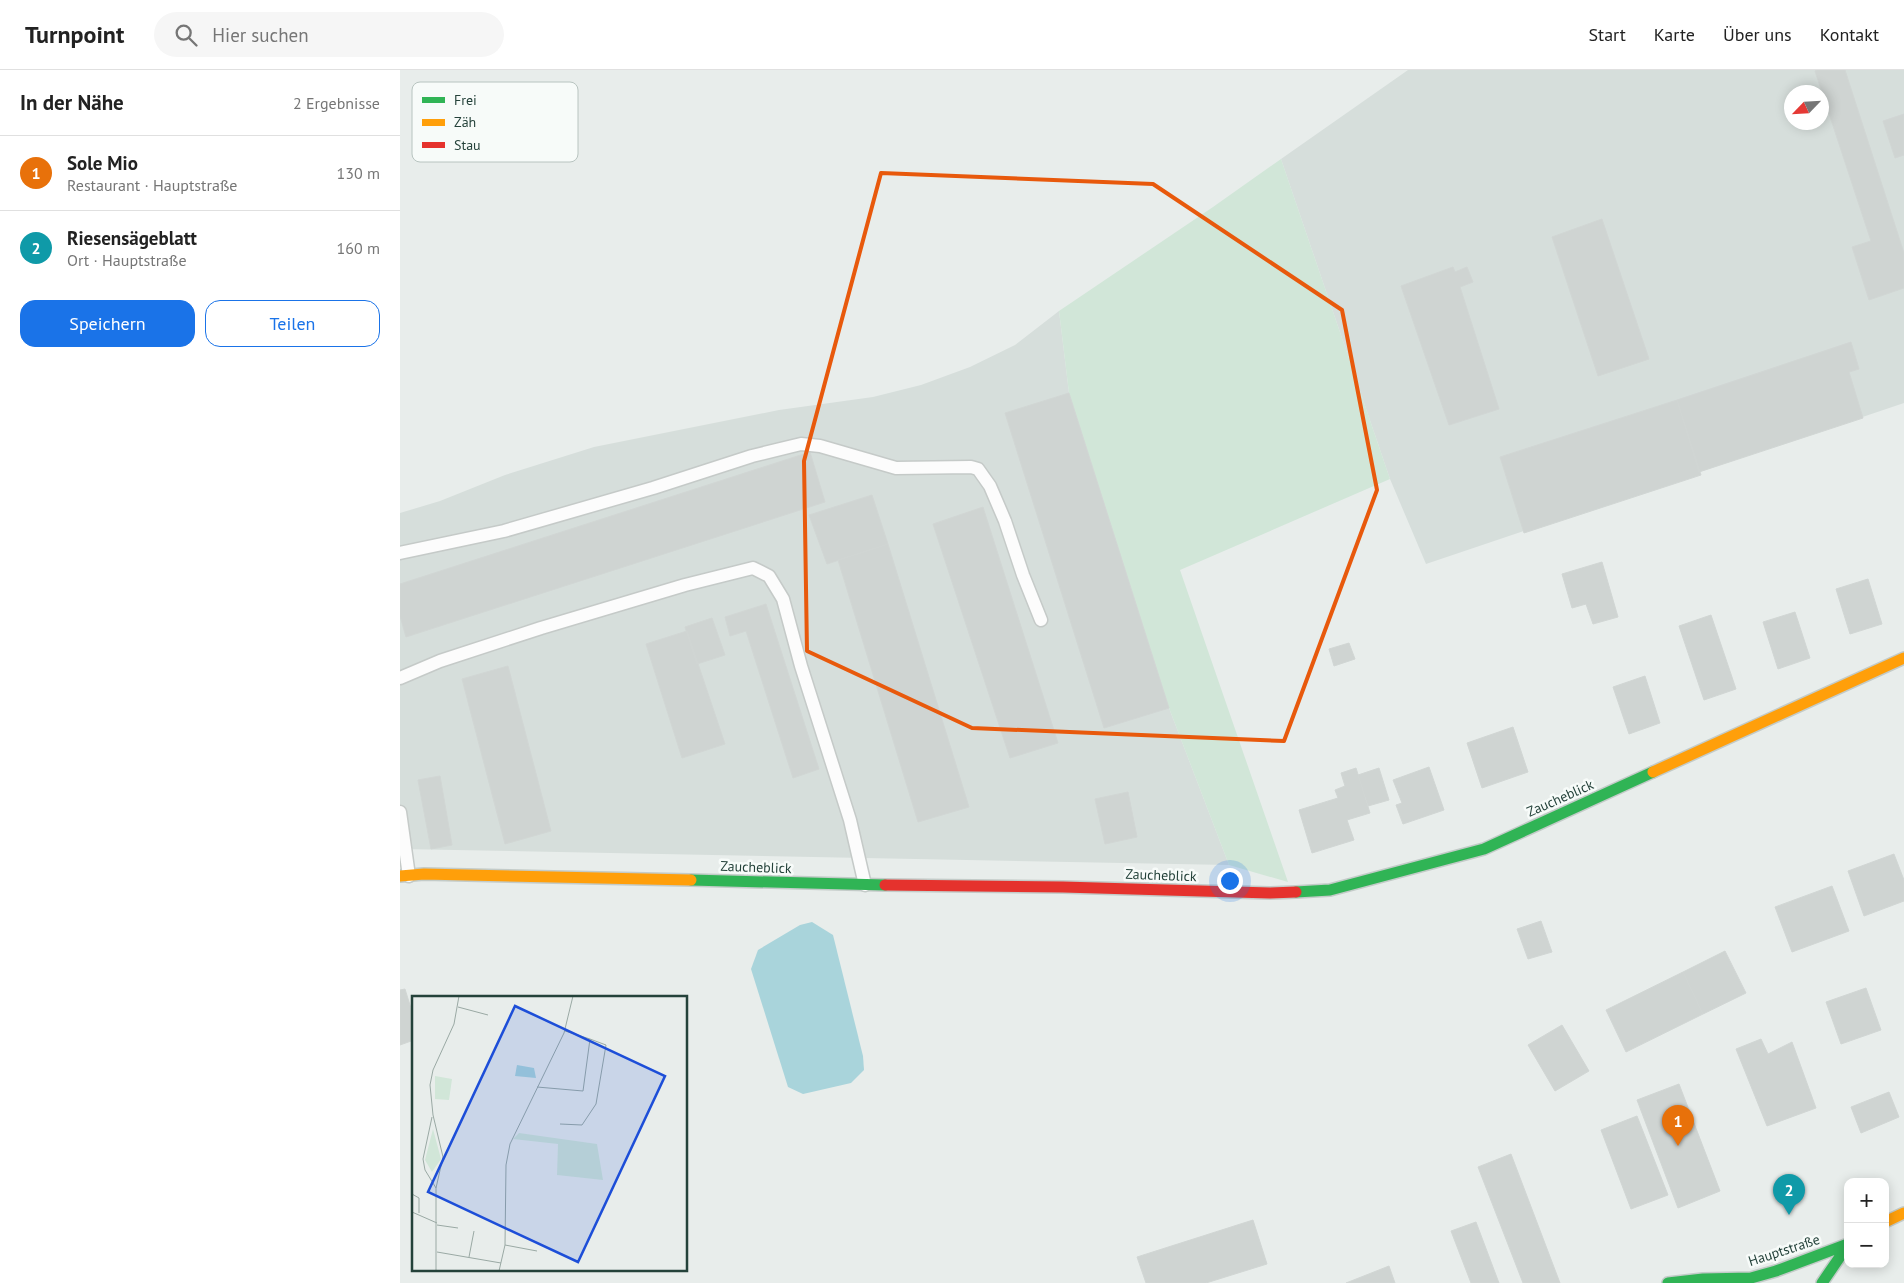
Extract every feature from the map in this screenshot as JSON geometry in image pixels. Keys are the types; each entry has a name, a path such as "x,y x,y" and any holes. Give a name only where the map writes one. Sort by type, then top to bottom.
{"street":[{"name":"Zaucheblick","path":"404,876 424,874 567,876 865,885 1063,887 1270,893 1330,890 1484,849 1904,658"},
{"path":"1889,1220 1904,1213"},
{"name":"Hauptstraße","path":"1668,1283 1703,1278 1755,1280 1844,1246"},
{"name":"Hauptstraße","path":"1822,1283 1844,1251"}],"lane":[{"path":"400,553 504,531 653,488 752,456 802,444 820,446 896,468 971,467 978,469 987,482 1005,521 1023,575 1041,620"},
{"path":"400,678 440,661 542,628 685,585 753,568 769,576 783,599 801,666 850,820 865,885"},
{"path":"400,812 404,876"}],"highlighted area":[{"path":"881,173 1153,184 1342,310 1377,490 1284,741 972,728 807,651 804,461"}],"shaded area":[{"path":"1408,70 1904,70 1904,403 1426,564 1390,479 1281,159"},
{"path":"1059,311 1069,393 1169,708 1229,865 400,849 400,513 440,501 505,475 594,447 779,410 873,397 921,385 970,367 1015,345"}],"green space":[{"path":"1281,159 1390,479 1180,570 1288,882 1229,865 1169,708 1069,393 1059,311"}],"water":[{"path":"812,922 833,935 863,1056 864,1070 851,1083 803,1094 788,1087 751,969 758,950 800,925"}],"building":[{"path":"1845,70 1904,253 1904,288 1869,300 1852,247 1871,241 1829,114 1829,85 1820,85 1815,71"},
{"path":"1904,114 1904,155 1895,158 1883,121"},
{"path":"1602,219 1649,359 1598,376 1552,237"},
{"path":"1453,267 1455,272 1467,267 1473,282 1460,287 1499,409 1449,425 1401,286"},
{"path":"1851,342 1859,369 1849,372 1863,418 1699,472 1677,400"},
{"path":"1069,393 1169,708 1104,728 1005,413"},
{"path":"1677,400 1701,475 1524,533 1500,457"},
{"path":"810,452 825,502 406,637 400,616 400,584"},
{"path":"872,495 888,544 827,564 809,515"},
{"path":"983,507 1058,743 1010,758 933,524"},
{"path":"888,544 969,807 918,822 838,560"},
{"path":"1602,562 1618,617 1593,624 1586,604 1572,608 1562,574"},
{"path":"1868,579 1882,624 1850,634 1836,589"},
{"path":"766,604 819,769 793,778 746,631 730,636 725,617"},
{"path":"1795,612 1810,658 1778,669 1763,622"},
{"path":"1711,615 1736,689 1704,700 1679,626"},
{"path":"712,618 725,655 697,664 685,627"},
{"path":"687,631 725,744 682,758 646,644"},
{"path":"1349,643 1355,659 1334,666 1329,649"},
{"path":"508,666 551,831 505,844 462,679"},
{"path":"1645,676 1660,723 1629,734 1613,687"},
{"path":"1513,727 1528,772 1482,788 1467,743"},
{"path":"1429,767 1444,810 1403,824 1396,805 1402,803 1393,780"},
{"path":"1356,768 1370,813 1347,820 1354,840 1312,853 1299,810 1338,798 1335,790 1345,786 1341,773"},
{"path":"1379,768 1389,800 1368,806 1358,775"},
{"path":"440,776 452,845 431,849 418,780"},
{"path":"1128,792 1137,837 1105,844 1095,799"},
{"path":"1894,854 1904,880 1904,901 1864,916 1848,871"},
{"path":"1832,886 1849,931 1792,952 1775,907"},
{"path":"1541,921 1552,952 1528,959 1517,929"},
{"path":"1725,951 1746,993 1703,1014 1683,972"},
{"path":"1683,972 1703,1014 1626,1052 1606,1010"},
{"path":"1866,988 1881,1030 1841,1044 1826,1002"},
{"path":"405,989 412,1012 412,1041 400,1045 400,990"},
{"path":"1562,1025 1589,1071 1555,1091 1528,1045"},
{"path":"1761,1039 1768,1054 1792,1042 1816,1108 1767,1126 1736,1049"},
{"path":"1679,1084 1720,1191 1678,1208 1637,1100"},
{"path":"1889,1092 1899,1117 1861,1133 1851,1107"},
{"path":"1637,1116 1668,1195 1631,1209 1601,1130"},
{"path":"1511,1154 1560,1283 1523,1283 1478,1167"},
{"path":"1253,1220 1267,1264 1206,1283 1146,1283 1137,1257"},
{"path":"1476,1222 1499,1283 1471,1283 1451,1231"},
{"path":"1389,1266 1395,1283 1346,1283"}],"traffic: fast":[{"path":"1296,892 1330,890 1484,849 1653,772"},
{"path":"691,880 885,885"},
{"path":"1668,1283 1703,1279 1751,1278 1776,1271 1844,1246"},
{"path":"1822,1283 1844,1251"}],"traffic: slow":[{"path":"1653,772 1904,658"},
{"path":"400,876 424,874 691,880"},
{"path":"1889,1220 1904,1213"}],"traffic: jam":[{"path":"885,885 1296,892"}],"place":[{"name":"Sole Mio","path":"1678,1146"},
{"name":"Riesensägeblatt","path":"1789,1215"}]}
